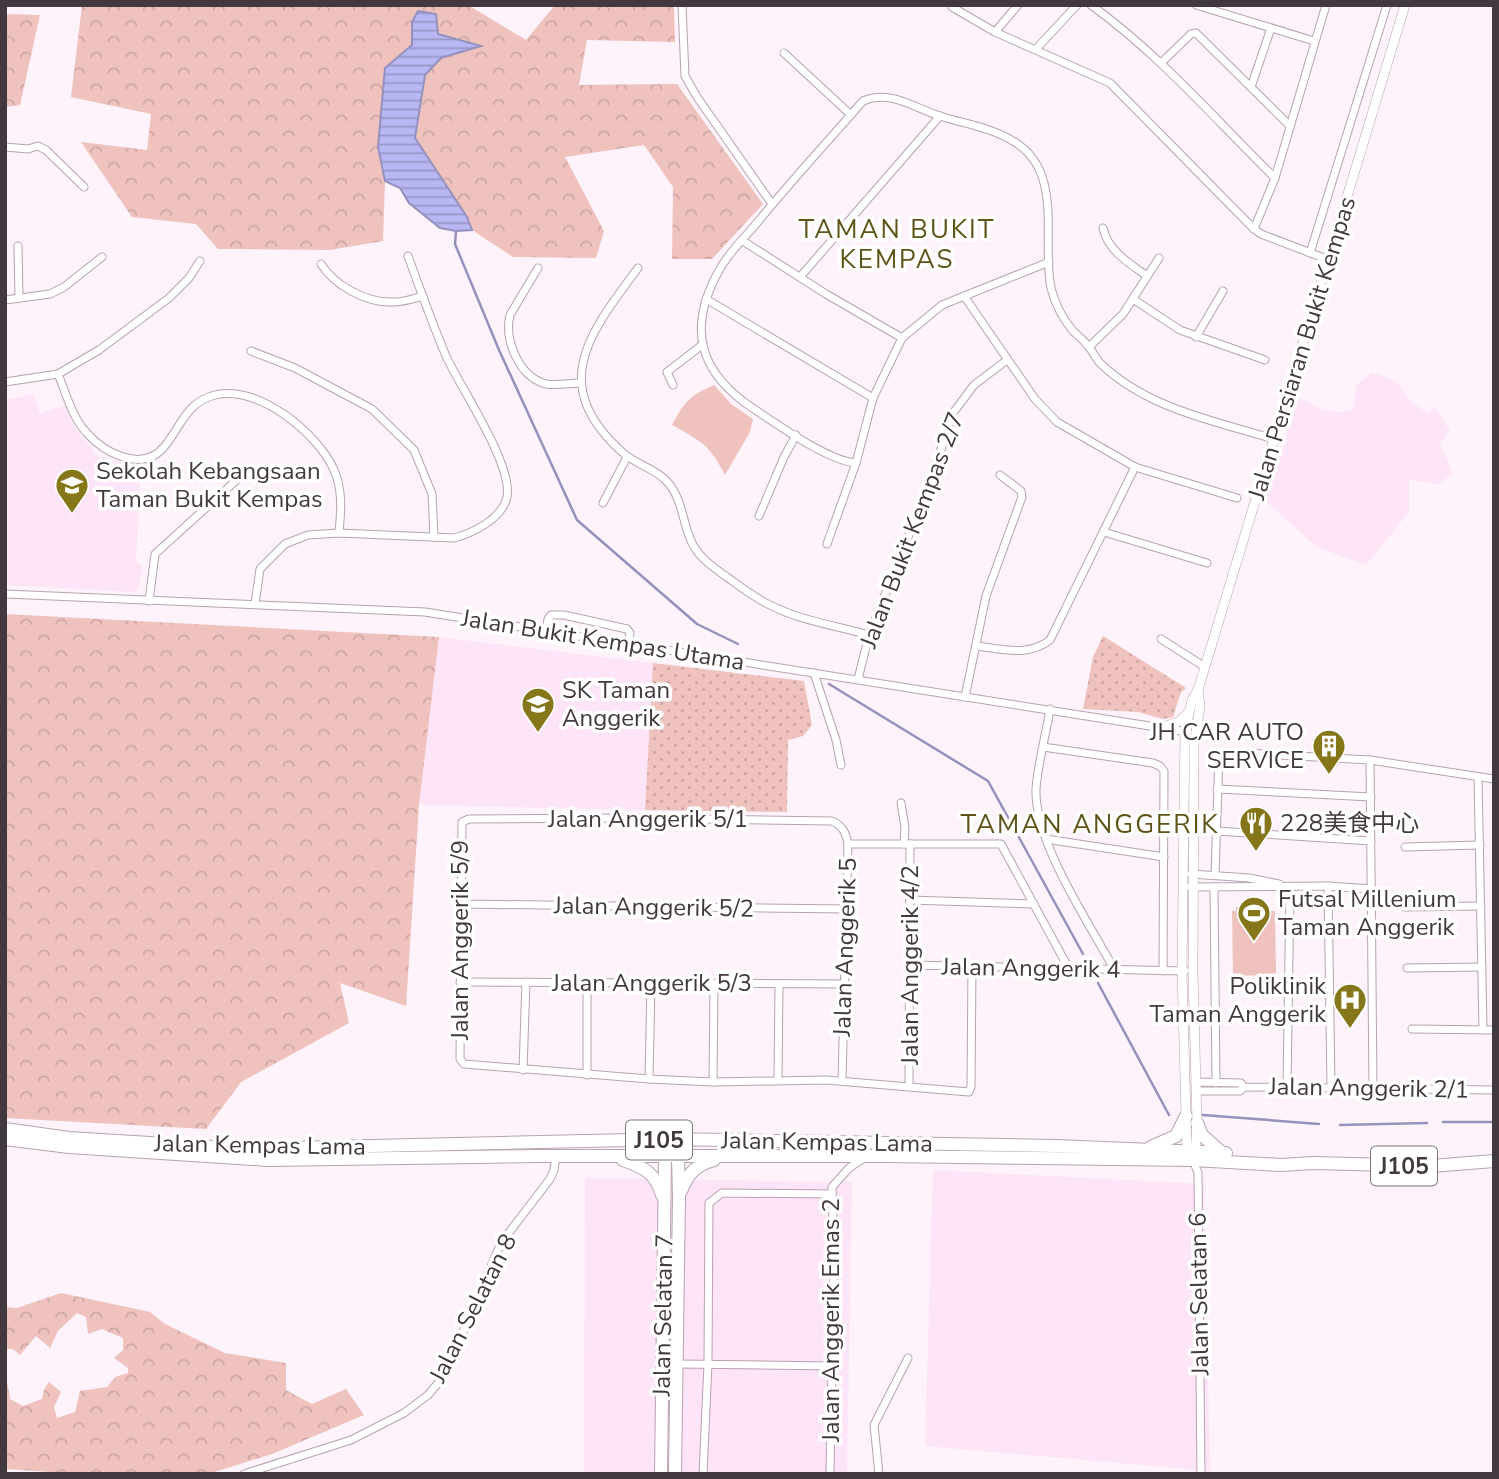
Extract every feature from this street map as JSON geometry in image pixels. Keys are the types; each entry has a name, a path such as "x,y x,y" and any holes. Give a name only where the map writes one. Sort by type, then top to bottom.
{"main road":[{"path":"1144,1149 1176,1136 1191,1120 1202,1135 1222,1153"},
{"name":"Jalan Kempas Lama","path":"5,1129 69,1138 246,1149 722,1140 1144,1149 1281,1165 1314,1163 1431,1166 1494,1161"},
{"name":"Jalan Kempas Lama","path":"5,1139 69,1147 245,1159 616,1157 671,1154 882,1156 1222,1153 1281,1157 1314,1163"},
{"path":"618,1140 659,1144 671,1154 685,1144 722,1140"},
{"name":"Jalan Selatan 7","path":"671,1154 679,1197 675,1474"},
{"name":"Jalan Selatan 7","path":"661,1474 664,1202 671,1154"},
{"path":"679,1197 691,1171 703,1163 731,1155"},
{"path":"616,1157 645,1169 653,1176 664,1202"}],"street":[{"path":"682,5 685,76 696,97 772,204"},
{"path":"954,5 952,8 995,32 1110,83 1254,229 1329,260"},
{"path":"995,32 1018,5"},
{"path":"1036,49 1077,5"},
{"path":"1091,5 1132,36 1161,63 1275,178"},
{"path":"1196,5 1314,41"},
{"path":"1254,229 1275,178 1326,5"},
{"path":"1310,253 1387,5"},
{"name":"Jalan Persiaran Bukit Kempas","path":"1192,1154 1182,971 1185,732 1192,700 1198,690 1405,5"},
{"path":"1251,87 1271,28"},
{"path":"1161,63 1191,34 1196,33 1290,126"},
{"path":"784,53 851,115"},
{"path":"856,463 838,459 735,396 718,379 702,345 702,318 706,299 723,264 863,101 876,96 890,97 1015,141 1036,165 1045,185 1048,202 1049,262 1052,289 1058,308 1100,363 1162,404 1274,439"},
{"path":"800,277 940,116"},
{"path":"5,148 28,149 38,146 46,150 85,187"},
{"path":"1103,228 1105,238 1113,249 1147,276"},
{"path":"743,241 902,338"},
{"path":"18,246 19,298"},
{"path":"255,604 260,569 285,544 308,535 339,533 454,538 469,534 486,524 503,506 507,496 506,478 494,444 448,360 408,256"},
{"path":"5,300 50,295 102,257"},
{"path":"1089,346 1112,326 1159,258"},
{"path":"5,382 58,374 99,350 169,298 189,278 200,261"},
{"path":"827,544 856,463 873,398 902,338 942,305 1049,262"},
{"path":"321,264 325,271 347,289 369,299 389,303 423,296"},
{"path":"538,268 509,315 508,322 518,362 536,379 546,384 580,383"},
{"path":"638,268 600,320 582,366 580,383 586,405 598,425 627,457 663,477 671,486 692,543 711,566 772,606 869,635"},
{"path":"1196,337 1223,291"},
{"path":"964,296 1035,399 1057,422 1135,467 1237,498"},
{"path":"706,299 873,398"},
{"path":"1133,299 1180,331 1265,360"},
{"path":"673,385 667,372 702,345"},
{"path":"251,351 295,368 372,409 414,450 432,494 434,537"},
{"name":"Jalan Bukit Kempas 2/7","path":"858,679 869,635 933,477 953,413 974,385 1007,360"},
{"path":"58,374 85,432 112,453 130,459 145,460 164,449 186,413 199,401 214,395 243,394 279,411 295,422 320,448 334,469 340,490 339,533"},
{"path":"759,516 796,435"},
{"path":"603,503 627,457"},
{"path":"977,646 1024,652 1040,648 1050,640 1135,467"},
{"path":"149,601 155,554 241,475"},
{"path":"965,697 986,596 1023,497 1021,491 1000,475"},
{"path":"1104,532 1207,563"},
{"name":"Jalan Bukit Kempas Utama","path":"5,594 425,612 1195,734"},
{"path":"546,632 551,615 564,615 627,629 630,633 628,644"},
{"path":"1161,639 1205,667"},
{"path":"814,673 836,740 841,765"},
{"name":"Jalan Persiaran Bukit Kempas","path":"1191,1120 1195,1087 1194,746 1200,706 1198,690"},
{"path":"1050,709 1036,789 1041,825 1070,889 1114,970"},
{"path":"1164,727 1180,721 1190,710"},
{"path":"1044,747 1160,766 1165,776 1163,971"},
{"path":"1215,875 1218,758 1227,752 1370,760 1494,779"},
{"path":"1370,760 1373,1089"},
{"path":"1478,777 1483,1030"},
{"path":"1217,789 1371,797"},
{"name":"Jalan Anggerik 4/2","path":"901,803 907,844 910,900 909,1087"},
{"name":"Jalan Anggerik 5/1","path":"465,820 631,818 832,821"},
{"name":"Jalan Anggerik 5/9","path":"465,820 461,826 461,1062 466,1065 523,1070"},
{"name":"Jalan Anggerik 5","path":"832,821 843,828 848,844 842,1081"},
{"path":"1216,831 1371,841"},
{"path":"1046,839 1164,858"},
{"path":"848,844 1001,844 1069,968"},
{"path":"1405,847 1480,845"},
{"path":"1182,874 1263,880 1290,887"},
{"path":"1183,886 1328,886 1371,889"},
{"path":"1328,886 1331,1087"},
{"path":"1214,887 1216,1083"},
{"path":"1287,1087 1290,887"},
{"path":"910,900 1034,904"},
{"name":"Jalan Anggerik 5/2","path":"461,904 846,909"},
{"path":"1405,907 1481,906"},
{"name":"Jalan Anggerik 4","path":"910,965 1194,972"},
{"path":"526,982 523,1070 713,1082 842,1081 969,1092 972,966"},
{"path":"1407,968 1482,967"},
{"name":"Jalan Anggerik 5/3","path":"460,982 844,984"},
{"path":"587,983 587,1075"},
{"path":"649,1079 651,983"},
{"path":"713,984 713,1082"},
{"path":"778,1080 779,984"},
{"path":"1412,1029 1494,1030"},
{"name":"Jalan Anggerik 2/1","path":"1195,1087 1216,1083 1241,1083 1244,1087"},
{"name":"Jalan Anggerik 2/1","path":"1195,1087 1240,1091 1244,1087 1494,1090"},
{"name":"Jalan Selatan 6","path":"1192,1154 1198,1173 1200,1474"},
{"name":"Jalan Selatan 8","path":"244,1474 351,1440 404,1413 428,1395 444,1376 501,1243 550,1179 556,1156"},
{"name":"Jalan Anggerik Emas 2","path":"830,1474 834,1264 832,1187 860,1159 882,1156"},
{"path":"703,1474 708,1364 709,1203 722,1193 832,1194"},
{"path":"878,1474 874,1425 908,1359"},
{"path":"678,1364 832,1366"}],"shaded area":[{"path":"1372,372 1396,381 1412,403 1428,413 1435,407 1450,431 1440,444 1453,473 1438,485 1409,479 1409,512 1366,565 1317,547 1263,499 1284,445 1296,398 1308,401 1323,410 1340,412 1354,409 1356,386"},
{"name":"Sekolah Kebangsaan Taman Bukit Kempas","path":"33,394 40,413 66,405 72,424 98,457 141,467 136,562 142,565 139,586 134,592 5,585 5,400"},
{"name":"SK Taman Anggerik","path":"439,637 653,663 645,810 419,805"},
{"path":"933,1170 1204,1184 1210,1471 925,1446"},
{"path":"585,1178 852,1182 847,1474 584,1474"}],"green space":[{"path":"82,5 468,5 526,40 555,5 674,5 675,42 587,40 579,85 677,84 763,204 712,259 672,259 673,187 644,145 565,157 604,231 596,258 513,257 472,230 467,217 415,138 425,76 441,58 479,45 438,34 436,14 417,12 412,22 412,45 378,147 385,181 383,241 330,250 218,249 196,224 132,217 81,142 147,150 151,114 71,97"},
{"path":"5,14 40,15 20,105 5,107"},
{"path":"714,385 731,404 753,419 750,432 725,475 704,445 672,425 688,400"},
{"path":"5,614 439,637 419,805 406,1006 340,983 349,1023 241,1082 206,1129 5,1118"},
{"path":"1103,636 1186,688 1181,692 1173,717 1163,719 1138,712 1083,709 1093,657"},
{"path":"653,663 804,681 812,725 803,736 788,740 787,812 645,810"},
{"name":"Futsal Millenium Taman Anggerik","path":"1236,907 1268,907 1268,911 1275,911 1276,975 1233,976 1232,911 1236,911"},
{"path":"61,1293 150,1312 165,1324 225,1353 286,1363 286,1390 312,1404 346,1389 364,1415 272,1454 208,1474 80,1474 5,1469 5,1369 10,1399 23,1406 42,1399 49,1382 61,1392 54,1407 57,1418 75,1412 80,1391 107,1387 115,1377 128,1373 128,1368 114,1358 123,1350 123,1338 102,1329 88,1334 86,1317 77,1313 58,1331 50,1348 36,1336 20,1355 13,1349 5,1349 5,1307 17,1308"}],"water":[{"path":"418,11 436,14 438,34 481,46 441,58 425,75 415,138 467,217 472,230 440,228 409,203 400,188 385,181 378,147 385,68 412,45 412,22"}],"waterway":[{"path":"456,231 455,244 499,350 577,520 697,624 738,644"},
{"path":"829,684 988,781 1083,954"},
{"path":"1098,983 1169,1115"},
{"path":"1203,1115 1319,1124"},
{"path":"1443,1122 1494,1122"},
{"path":"1340,1125 1427,1123"}],"place":[{"name":"Sekolah Kebangsaan Taman Bukit Kempas","path":"72,515"},
{"name":"SK Taman Anggerik","path":"538,734"},
{"name":"JH CAR AUTO SERVICE","path":"1329,776"},
{"name":"228美食中心","path":"1256,853"},
{"name":"Futsal Millenium Taman Anggerik","path":"1254,943"},
{"name":"Poliklinik Taman Anggerik","path":"1350,1030"}],"district":[{"name":"TAMAN BUKIT KEMPAS","path":"897,244"},
{"name":"TAMAN ANGGERIK","path":"1090,824"}]}
